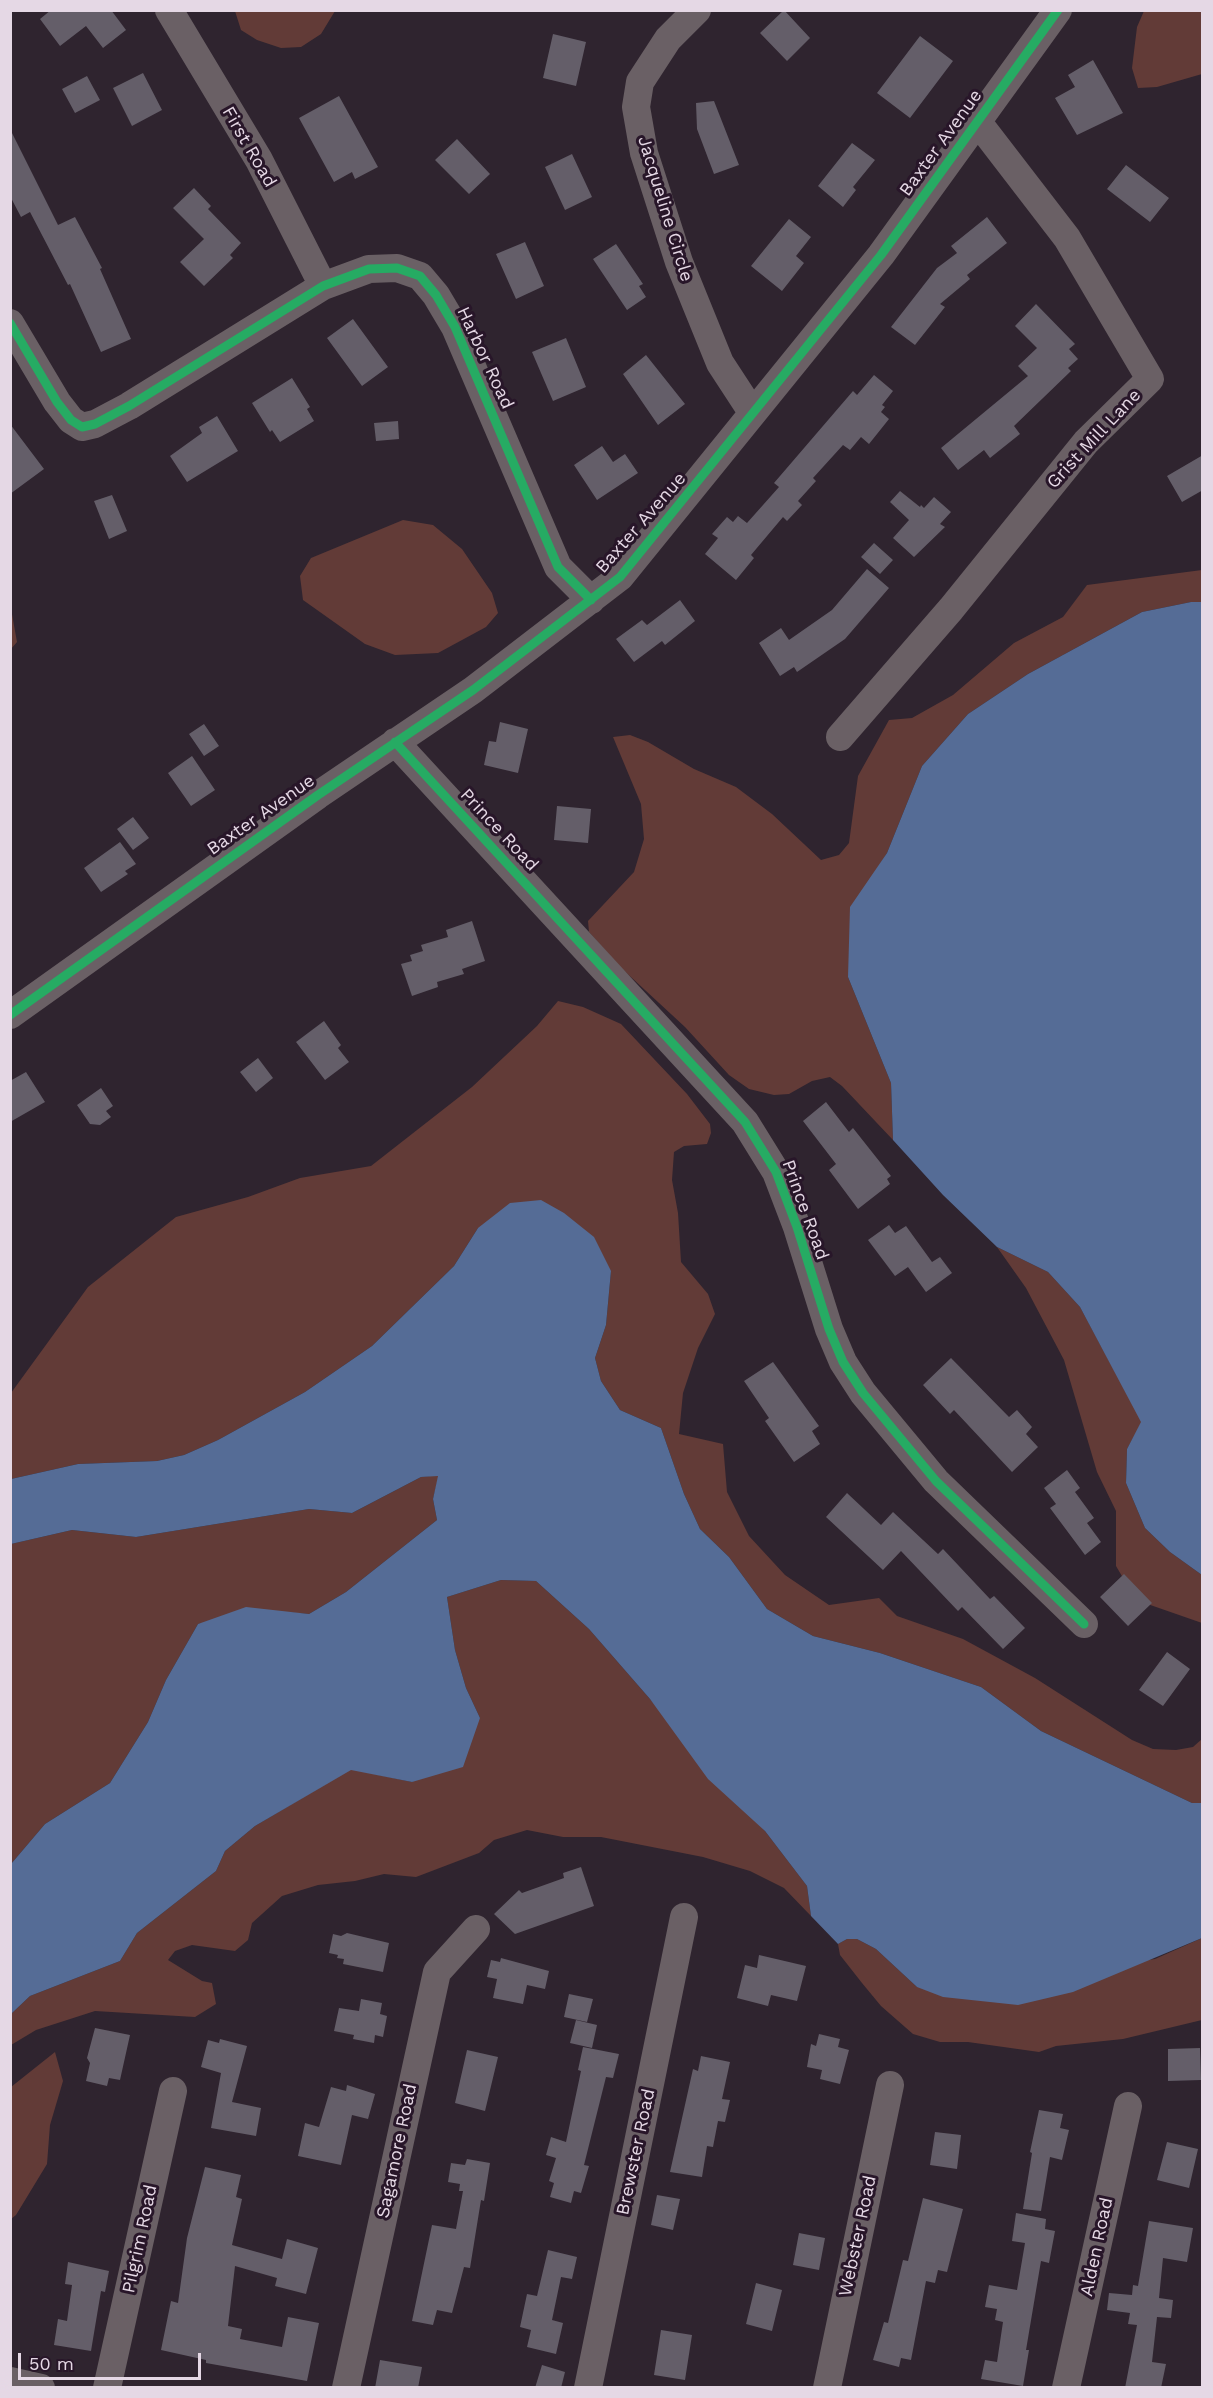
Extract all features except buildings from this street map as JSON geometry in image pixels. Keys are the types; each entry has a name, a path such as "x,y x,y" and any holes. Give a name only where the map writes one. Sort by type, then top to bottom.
{"street":[{"name":"First Road","path":"169,10 259,160 323,286"},
{"name":"Jacqueline Circle","path":"697,10 668,39 640,82 636,107 645,153 679,262 720,363 752,412"},
{"name":"Baxter Avenue","path":"10,1015 531,648 620,577 655,537 752,412 881,255 1058,10"},
{"name":"Grist Mill Lane","path":"840,737 951,609 1086,442 1150,379 1068,238 977,122"},
{"name":"Harbor Road","path":"10,323 57,402 71,420 82,427 95,424 129,406 323,286 369,269 397,268 420,276 436,295 455,327 558,567 591,600"},
{"name":"Prince Road","path":"395,742 745,1122 776,1172 797,1227 828,1329 843,1362 863,1393 936,1481 1084,1624"},
{"name":"Brewster Road","path":"588,2388 684,1917"},
{"name":"Sagamore Road","path":"346,2388 437,1972 476,1929"},
{"name":"Webster Road","path":"827,2388 890,2085"},
{"name":"Pilgrim Road","path":"107,2388 173,2091"},
{"name":"Alden Road","path":"1066,2388 1128,2106"},
{"path":"10,2381 41,2388"}],"shaded area":[{"path":"235,10 335,11 321,34 301,47 281,48 257,40 241,30"},
{"path":"1144,11 1202,11 1202,74 1157,87 1138,88 1132,68 1137,27"},
{"path":"403,520 433,525 462,549 492,593 498,613 486,627 438,653 395,655 365,644 303,600 300,576 311,558"},
{"path":"1202,570 1202,602 1191,602 1142,612 1028,674 968,714 922,766 887,853 875,872 848,977 891,1083 893,1140 842,1086 830,1077 812,1081 789,1094 774,1095 749,1089 729,1075 685,1027 619,966 589,932 588,921 634,872 644,839 641,804 613,737 630,735 648,742 694,769 736,787 772,814 821,860 839,855 849,843 858,776 889,720 912,718 953,695 1014,643 1063,617 1087,585"},
{"path":"10,603 17,642 11,649 10,649"},
{"path":"558,1001 583,1007 621,1024 687,1094 710,1124 711,1133 707,1144 684,1146 674,1152 672,1180 678,1213 681,1262 708,1294 715,1314 698,1348 683,1393 679,1434 723,1444 727,1492 749,1536 785,1575 829,1605 879,1598 897,1616 963,1639 1035,1678 1132,1740 1153,1749 1176,1750 1193,1747 1202,1739 1202,1803 1192,1803 1041,1731 981,1687 880,1653 813,1636 767,1609 729,1557 700,1529 684,1494 661,1428 620,1410 601,1381 595,1358 606,1325 611,1271 478,1228 454,1266 372,1346 305,1392 218,1440 184,1455 157,1461 78,1464 11,1479 11,1393 88,1287 176,1217 248,1197 300,1178 371,1166 472,1087 537,1026"},
{"path":"997,1247 1048,1272 1080,1307 1142,1422 1127,1449 1126,1483 1145,1528 1170,1552 1202,1575 1202,1623 1136,1600 1116,1566 1116,1511 1097,1472 1064,1360 1026,1288"},
{"path":"439,1475 433,1499 437,1520 346,1592 309,1614 284,1612 198,1624 166,1680 148,1722 110,1783 45,1824 11,1864 11,1544 72,1530 136,1537 309,1509 352,1513 421,1477"},
{"path":"501,1580 536,1581 589,1629 765,1831 807,1886 811,1916 784,1888 750,1871 703,1857 601,1837 563,1837 527,1830 494,1840 479,1853 416,1877 384,1874 355,1881 318,1885 282,1896 252,1923 248,1940 235,1951 192,1945 175,1951 168,1960 202,1981 212,1983 216,2004 195,2017 95,2011 36,2030 11,2045 11,2014 30,1996 120,1961 137,1933 216,1871 225,1851 255,1826 351,1769 412,1782 480,1718 466,1688 455,1650 447,1597"},
{"path":"1202,1938 1202,2020 1123,2039 1056,2046 1039,2052 968,2042 940,2042 913,2034 881,2006 840,1955 838,1944 847,1939 857,1939 876,1949 917,1987 1155,1959"},
{"path":"55,2052 63,2081 50,2125 47,2164 16,2215 11,2219 11,2087"}],"water":[{"path":"1191,602 1202,602 1202,1575 1170,1552 1145,1528 1126,1483 1127,1449 1141,1422 1080,1307 1048,1272 997,1247 943,1195 893,1140 891,1083 848,977 850,907 887,853 922,766 968,714 1028,674 1142,612"},
{"path":"541,1200 564,1213 594,1237 611,1271 606,1325 595,1358 601,1381 620,1410 661,1428 684,1494 700,1529 729,1557 767,1609 813,1636 880,1653 981,1687 1041,1731 1192,1803 1202,1803 1202,1938 1073,1992 1018,2005 943,1997 917,1987 876,1949 857,1939 847,1939 838,1944 811,1916 807,1886 765,1831 708,1779 650,1699 589,1629 536,1581 501,1580 447,1597 455,1650 466,1688 480,1718 463,1767 412,1782 351,1770 255,1826 225,1851 216,1871 137,1933 120,1961 30,1996 11,2014 11,1864 45,1824 110,1783 148,1722 166,1680 198,1624 246,1607 309,1614 346,1592 437,1520 433,1499 438,1476 421,1477 352,1513 309,1509 136,1537 72,1530 11,1544 11,1479 78,1464 157,1461 184,1455 218,1440 305,1392 372,1346 454,1266 478,1228 510,1203"}],"cycle path":[{"path":"10,1015 318,795 473,690 620,577 881,255 1058,10"},
{"path":"10,323 57,402 71,420 82,427 95,424 129,406 323,286 369,269 397,268 420,276 436,295 455,327 558,567 591,600"},
{"path":"395,742 745,1122 776,1172 797,1227 829,1329 843,1362 863,1393 936,1481 1084,1624"}]}
